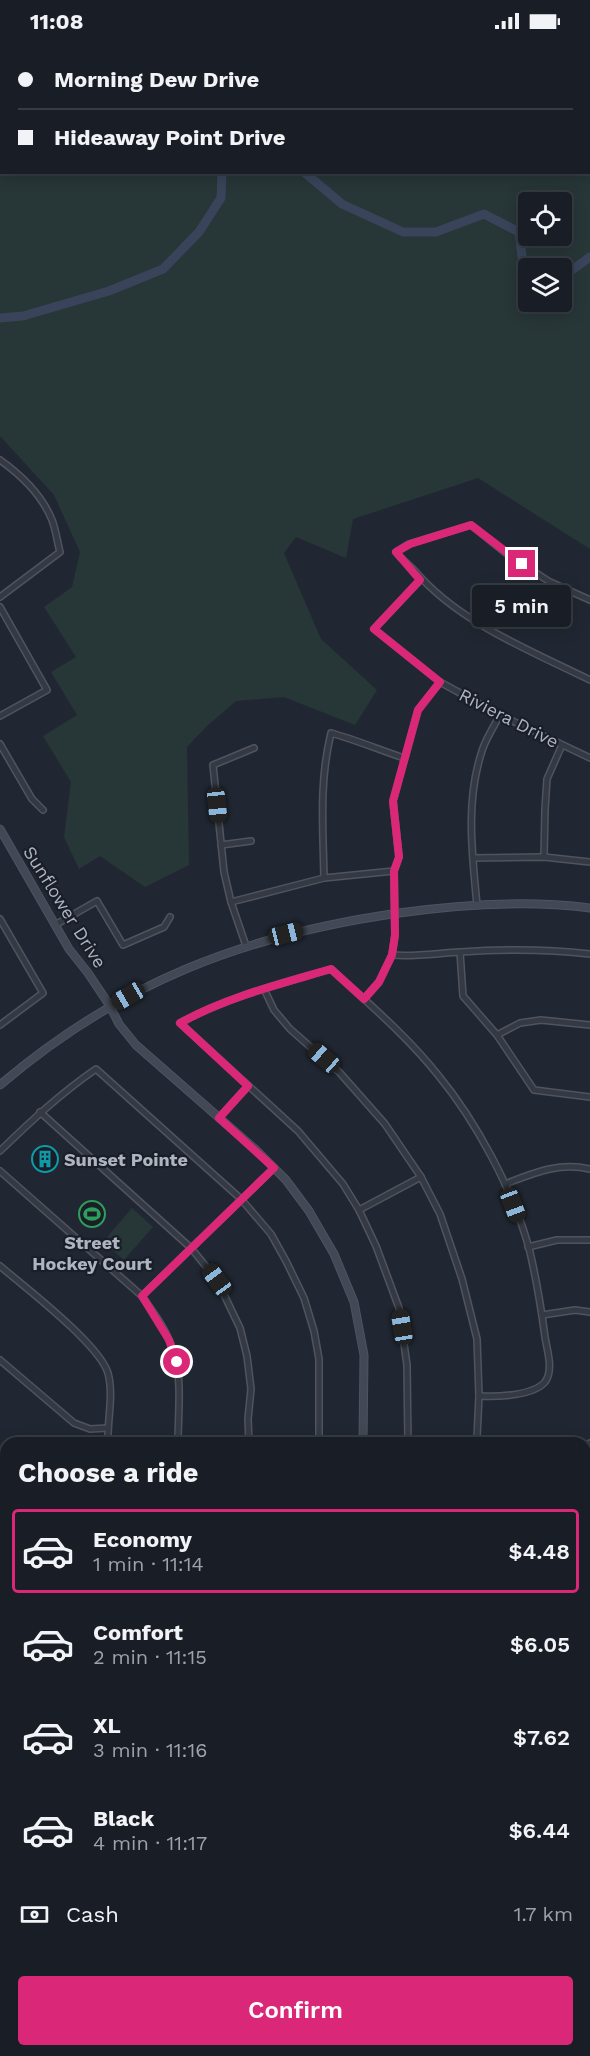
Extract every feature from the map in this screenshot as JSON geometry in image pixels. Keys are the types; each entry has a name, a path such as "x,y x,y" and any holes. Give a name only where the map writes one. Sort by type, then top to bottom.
{"street":[{"path":"0,460 17,472 40,498 52,520 60,552 0,597"},
{"path":"590,600 550,582 508,555 471,525 410,544 396,552 420,580 460,610 508,640 590,680"},
{"name":"Riviera Drive","path":"420,580 374,629 440,682 500,715 590,758"},
{"path":"0,607 47,690 0,716"},
{"path":"364,999 379,982 392,955 395,935 394,871 399,857 393,801 418,710 440,682"},
{"path":"477,905 472,858 471,816 474,788 483,747 500,715"},
{"path":"324,878 322,793 324,760 331,733 363,742 404,758"},
{"path":"0,744 32,799 44,810"},
{"path":"544,857 544,809 547,780 562,745"},
{"path":"246,946 231,902 224,872 213,765 254,748"},
{"name":"Sunflower Drive","path":"0,830 69,949 110,1006 119,1024 136,1045 274,1168 309,1211 334,1254 354,1302 364,1355 363,1437"},
{"path":"221,845 251,841"},
{"path":"472,858 544,857 590,862"},
{"path":"231,902 324,878 394,871"},
{"path":"55,925 97,901 123,945 164,927 170,917"},
{"path":"0,1085 27,1062 110,1006 146,986 197,963 246,946 313,927 393,914 477,905 525,903 590,908"},
{"path":"0,919 43,993 0,1024"},
{"path":"392,955 412,957 505,950 590,954"},
{"path":"460,952 463,996 497,1035 534,1090 590,1097"},
{"path":"408,1437 407,1365 399,1308 376,1246 359,1210 343,1184 298,1131 180,1023 198,1013 264,989 331,969 388,1020 438,1074 473,1123 505,1184 528,1246 542,1315 549,1370 544,1382 534,1388 504,1397 479,1396"},
{"path":"264,989 274,1010 290,1029 340,1072 391,1131 421,1177 440,1214 462,1279 477,1339 479,1396 477,1437"},
{"path":"497,1035 520,1023 541,1020 590,1025"},
{"path":"0,1151 40,1112 71,1086 96,1070 241,1200 271,1234 286,1261 314,1331 319,1359 319,1437"},
{"path":"219,1118 248,1086"},
{"path":"40,1112 191,1248 217,1280 240,1328 247,1356 251,1389 249,1437"},
{"path":"142,1296 274,1168"},
{"path":"505,1184 547,1168 590,1169"},
{"path":"0,1171 142,1296 169,1340 177,1362 180,1389 178,1437"},
{"path":"359,1210 421,1177"},
{"path":"528,1246 557,1240 590,1240"},
{"path":"0,1266 85,1341 98,1356 108,1372 110,1389 108,1437"},
{"path":"542,1315 575,1310 590,1312"},
{"path":"0,1360 74,1423 90,1429 108,1428"}],"shaded area":[{"path":"0,174 590,174 590,549 478,478 353,519 346,558 296,537 284,553 321,639 377,690 355,725 284,697 236,701 187,747 189,865 145,887 100,856 79,869 64,837 71,782 43,736 77,715 51,672 76,657 44,607 72,587 80,552 54,495 0,436"},
{"path":"132,1208 153,1227 124,1260 103,1242"}],"waterway":[{"path":"0,318 23,316 109,291 163,269 199,232 221,198 222,174"},
{"path":"306,174 342,204 403,232 436,232 484,214 519,232 522,258"},
{"path":"572,270 590,257"}],"place":[{"name":"Sunset Pointe","path":"45,1159"},
{"name":"Street Hockey Court","path":"92,1214"}],"route":[{"path":"177,1362 169,1340 142,1296 274,1168 219,1118 248,1086 180,1023 226,1002 331,969 364,999 379,982 392,955 395,935 394,871 399,857 399,838 394,820 393,801 418,710 440,682 374,629 420,580 414,570 404,563 396,552 410,544 471,525 522,564"}]}
